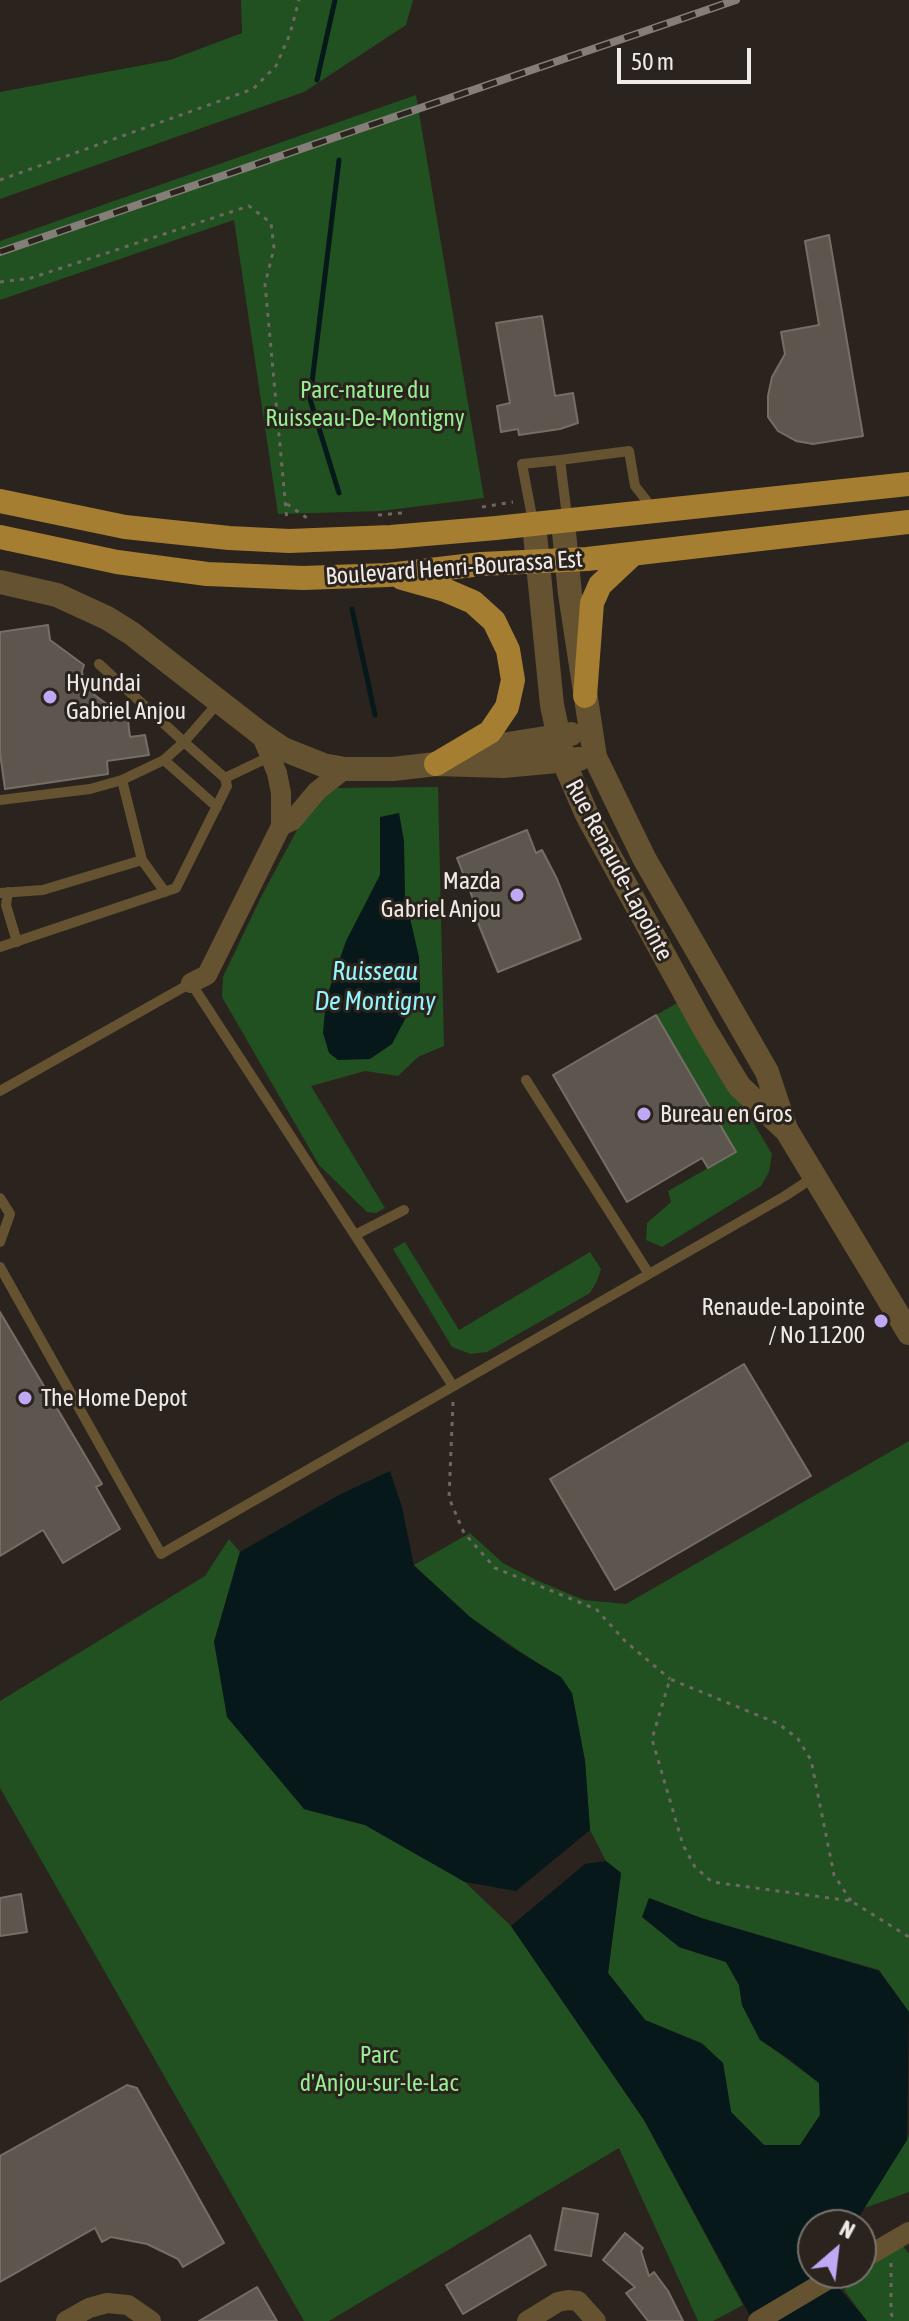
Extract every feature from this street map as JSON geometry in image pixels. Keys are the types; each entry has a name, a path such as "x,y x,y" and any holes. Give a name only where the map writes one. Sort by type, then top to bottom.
{"main road":[{"name":"Boulevard Henri-Bourassa Est","path":"0,501 125,527 289,541 391,537 563,522 909,484"},
{"name":"Boulevard Henri-Bourassa Est","path":"0,537 73,554 207,574 303,578 388,575 481,564 538,563 909,522"},
{"path":"585,696 592,603 600,585 633,554"},
{"path":"388,575 445,590 473,602 494,621 508,650 513,680 507,707 490,732 436,764"}],"street":[{"name":"Rue Renaude-Lapointe","path":"563,522 595,757 644,858 767,1072 787,1131"},
{"name":"Rue Renaude-Lapointe","path":"534,524 558,736 564,762 587,815 739,1086 787,1131 909,1333"},
{"path":"0,582 57,595 107,618 220,702 266,745 281,793 281,826 207,975 191,983"},
{"path":"436,764 501,745 590,732"},
{"path":"266,745 323,765 345,769 393,769 436,764 503,766 595,757"},
{"path":"281,826 292,821 317,791 345,769"},
{"path":"877,2250 909,2232"},
{"path":"758,2321 812,2289"},
{"path":"527,2321 558,2302 568,2300 578,2301 596,2321"},
{"path":"66,2321 89,2308 107,2303 128,2305 151,2321"}],"lane":[{"path":"534,524 522,464 629,451 635,486 646,500 649,513"},
{"path":"560,460 566,508 563,522"},
{"path":"0,947 176,888 227,786 225,778 99,664"},
{"path":"0,800 90,789 122,780 164,760 220,702"},
{"path":"225,778 266,745"},
{"path":"164,760 217,807"},
{"path":"122,780 142,860 165,892"},
{"path":"617,872 644,858"},
{"path":"17,942 4,893 43,890 142,860"},
{"path":"0,1091 191,983 453,1386"},
{"path":"526,1080 649,1274"},
{"path":"0,1267 161,1554 816,1176"},
{"path":"0,1198 10,1214 0,1242"},
{"path":"355,1235 404,1210"}],"path":[{"path":"0,180 253,89 276,66 290,34 299,0"},
{"path":"0,282 31,278 249,206 271,223 274,248 265,284 289,541"},
{"path":"473,508 516,501"},
{"path":"286,503 309,518"},
{"path":"368,516 410,513"},
{"path":"453,1386 449,1498 464,1533 495,1568 596,1609 625,1641 670,1679 779,1724 798,1739 811,1760 834,1875 851,1901"},
{"path":"670,1679 652,1739 683,1845 695,1867 712,1882 851,1901 909,1937"},
{"path":"889,2243 891,2313 894,2321"}],"green space":[{"path":"241,0 413,0 406,25 304,92 0,199 0,92 170,60 242,33"},
{"name":"Parc-nature du Ruisseau-De-Montigny","path":"416,95 484,498 381,511 278,514 234,220 0,300 0,241"},
{"path":"438,787 444,1046 418,1057 398,1076 365,1071 311,1086 385,1208 376,1213 367,1212 319,1165 222,997 223,977 262,895 310,806 333,788"},
{"path":"681,1001 772,1154 769,1172 761,1186 662,1247 646,1240 647,1223 671,1202 668,1191 736,1152 656,1015"},
{"path":"405,1242 459,1330 590,1252 601,1269 590,1293 487,1352 471,1354 452,1347 393,1249"},
{"path":"909,1441 909,2012 879,1970 701,1918 649,1898 679,1947 726,1962 739,1985 742,2005 760,2039 819,2083 820,2115 800,2145 764,2145 731,2112 723,2063 702,2043 645,2020 608,1973 621,1873 606,1861 590,1830 585,1761 572,1693 534,1661 470,1617 414,1565 470,1533 503,1563 536,1580 584,1600 626,1604"},
{"name":"Parc d'Anjou-sur-le-Lac","path":"229,1539 240,1552 214,1642 304,1809 365,1825 465,1882 511,1926 644,2120 743,2305 713,2321 698,2321 619,2148 329,2321 304,2321 0,1788 0,1701 205,1576"},
{"path":"909,2134 909,2192 860,2209"},
{"path":"897,2238 909,2254 909,2321 867,2321 844,2290 877,2289 877,2258"}],"water":[{"name":"Ruisseau De Montigny","path":"399,813 404,841 405,896 419,957 420,991 392,1044 370,1059 338,1060 329,1053 323,1033 326,999 346,941 380,875 380,817"},
{"path":"390,1471 402,1507 414,1566 470,1617 511,1647 561,1677 572,1693 585,1761 590,1830 516,1891 465,1882 365,1825 304,1809 227,1717 214,1642 240,1552 339,1495"},
{"path":"606,1861 621,1873 608,1973 645,2020 702,2044 723,2063 731,2112 764,2145 800,2145 820,2115 819,2083 760,2040 742,2005 739,1985 726,1962 679,1947 642,1917 649,1898 701,1918 879,1971 909,2012 907,2140 864,2209 797,2209 797,2289 840,2289 867,2321 753,2321 644,2120 511,1926 585,1864"}],"building":[{"path":"829,235 863,436 813,444 796,441 778,431 768,417 768,396 772,377 785,354 781,332 819,325 805,241"},
{"path":"542,316 555,396 573,393 578,423 519,435 518,429 501,432 497,406 510,403 496,323"},
{"path":"48,625 50,640 84,665 84,687 128,720 130,737 145,735 149,755 107,761 108,774 5,789 0,753 0,632"},
{"path":"527,830 536,853 542,850 557,879 581,939 498,972 476,918 480,917 457,858"},
{"name":"Bureau en Gros","path":"656,1015 736,1152 708,1168 702,1158 627,1202 553,1075"},
{"name":"The Home Depot","path":"0,1312 102,1484 96,1487 120,1529 63,1563 43,1530 0,1556"},
{"path":"744,1364 811,1476 615,1590 550,1479"},
{"path":"21,1894 27,1932 0,1936 0,1898"},
{"path":"127,2085 137,2088 224,2243 183,2267 178,2259 147,2244 111,2237 102,2242 95,2228 0,2282 0,2156"},
{"path":"563,2208 598,2214 591,2256 555,2250"},
{"path":"625,2233 643,2248 641,2251 649,2276 654,2272 683,2321 648,2321 626,2293 635,2287 603,2260"},
{"path":"530,2235 546,2265 463,2314 446,2285"},
{"path":"257,2287 277,2321 199,2321"}],"waterway":[{"name":"Ruisseau De Montigny","path":"317,80 335,0"},
{"name":"Ruisseau De Montigny","path":"339,160 310,399 339,493"},
{"name":"Ruisseau De Montigny","path":"352,609 375,715"}],"railway":[{"path":"0,252 736,0"}],"place":[{"name":"Hyundai Gabriel Anjou","path":"50,697"},
{"name":"Mazda Gabriel Anjou","path":"517,895"},
{"name":"Bureau en Gros","path":"644,1114"},
{"name":"Renaude-Lapointe / No 11200","path":"881,1321"},
{"name":"The Home Depot","path":"25,1398"}]}
